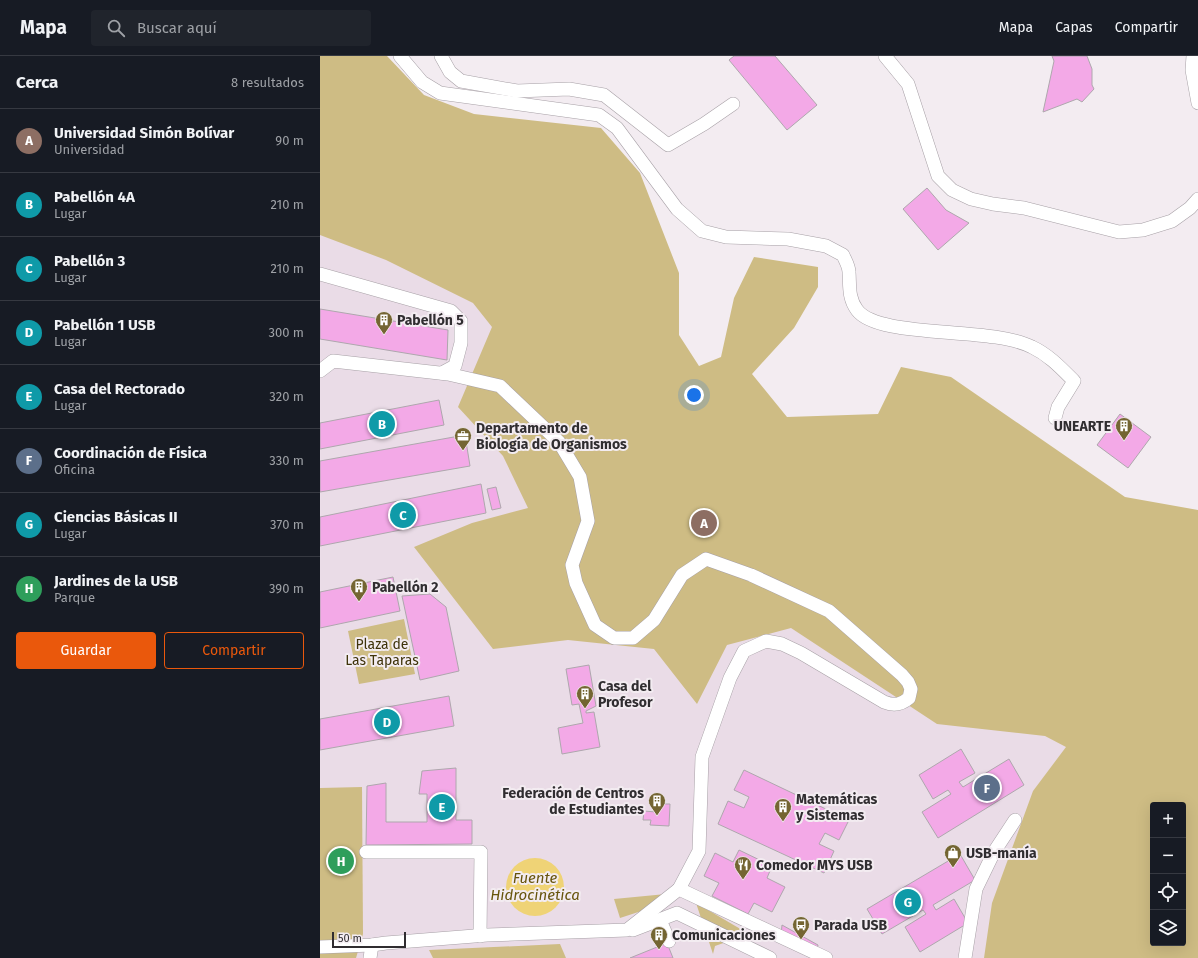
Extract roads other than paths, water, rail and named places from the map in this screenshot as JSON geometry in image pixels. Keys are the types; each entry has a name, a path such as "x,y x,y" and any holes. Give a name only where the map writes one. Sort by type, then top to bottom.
{"lane":[{"path":"400,56 422,82 440,93 599,115 617,128 677,210 702,231 726,237 788,239 826,246 843,255 849,271 848,289 856,310 872,322 891,326 1006,338 1031,346 1052,359 1074,381 1058,407 1055,418"},
{"path":"442,56 450,72 461,81 517,91 569,90 604,95 668,144 704,124 733,104"},
{"path":"885,56 908,84 938,176 952,190 971,199 993,204 1024,208 1119,232 1144,230 1172,221 1190,208 1198,199"},
{"path":"1193,56 1192,70 1198,103"},
{"path":"320,274 452,311 461,321 461,343 455,366 442,373"},
{"path":"320,371 333,361 442,373 500,386 559,442 580,477 588,520 572,564 576,583 595,625 614,638 633,638 654,620 682,575 706,559 752,574 829,611 891,665 908,682 911,689 909,698 903,703 893,705 884,702 801,653 782,644 766,641 744,652 730,678 702,757 699,851 679,889 627,930"},
{"path":"965,958 976,888 994,852 1015,820"},
{"path":"366,852 481,852 480,936"},
{"path":"679,889 826,958"},
{"path":"320,947 371,952 386,943 480,936 632,930 677,913 770,958"},
{"path":"660,920 669,941"}],"water":[{"name":"Fuente Hidrocinética","path":"529,858 541,858 556,866 564,881 564,893 556,908 541,916 529,916 514,908 506,893 506,881 514,866"}],"place":[{"name":"Pabellón 5","path":"384,335"},
{"name":"Pabellón 4A","path":"382,424"},
{"name":"UNEARTE","path":"1124,441"},
{"name":"Departamento de Biología de Organismos","path":"463,451"},
{"name":"Pabellón 3","path":"403,515"},
{"name":"Universidad Simón Bolívar","path":"704,523"},
{"name":"Pabellón 2","path":"359,602"},
{"name":"Casa del Profesor","path":"585,709"},
{"name":"Pabellón 1 USB","path":"387,722"},
{"name":"Coordinación de Física","path":"987,788"},
{"name":"Casa del Rectorado","path":"442,807"},
{"name":"Federación de Centros de Estudiantes","path":"657,816"},
{"name":"Matemáticas y Sistemas","path":"783,822"},
{"name":"Jardines de la USB","path":"341,861"},
{"name":"USB-manía","path":"953,868"},
{"name":"Comedor MYS USB","path":"743,880"},
{"name":"Ciencias Básicas II","path":"908,902"},
{"name":"Parada USB","path":"801,940"},
{"name":"Comunicaciones","path":"659,950"}],"park label":[{"name":"Plaza de Las Taparas","path":"382,652"}]}
